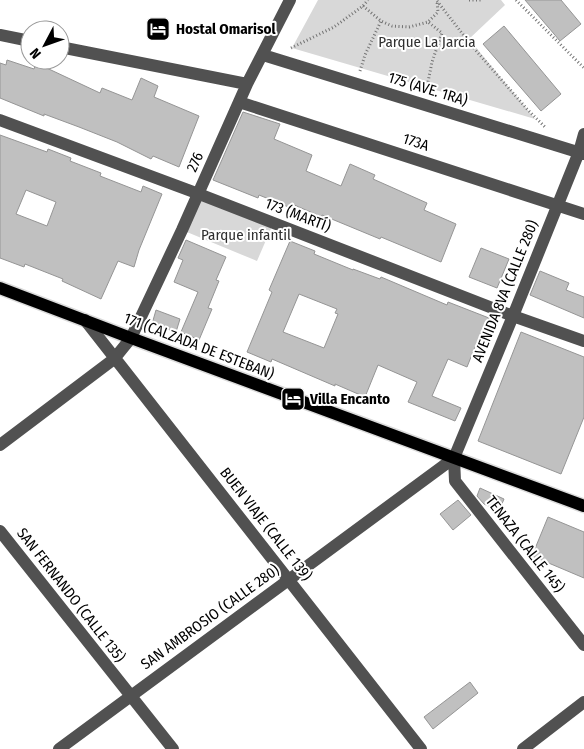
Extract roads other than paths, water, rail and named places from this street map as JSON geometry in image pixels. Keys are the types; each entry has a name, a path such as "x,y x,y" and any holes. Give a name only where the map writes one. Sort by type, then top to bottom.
{"main road":[{"name":"171 (CALZADA DE ESTEBAN)","path":"0,288 584,506"}],"street":[{"name":"276","path":"0,445 114,358 131,338 199,194 247,84 290,0"},
{"path":"0,35 20,39"},
{"path":"70,49 247,84"},
{"name":"175 (AVE. 1RA)","path":"263,55 581,153"},
{"name":"173A","path":"239,102 584,214"},
{"name":"173 (MARTÍ)","path":"0,120 199,194 513,316 584,341"},
{"name":"AVENIDA 8VA (CALLE 280)","path":"454,458 513,316 556,205 581,153 584,134"},
{"name":"BUEN VIAJE (CALLE 139)","path":"85,320 421,749"},
{"name":"SAN AMBROSIO (CALLE 280)","path":"59,749 454,458"},
{"name":"TENAZA (CALLE 145)","path":"454,458 455,481 584,645"},
{"name":"SAN FERNANDO (CALLE 135)","path":"0,531 173,749"},
{"path":"523,749 584,702"}],"place":[{"name":"Hostal Omarisol","path":"158,29"},
{"name":"Villa Encanto","path":"293,399"}],"park label":[{"name":"Parque La Jarcia","path":"427,42"},
{"name":"Parque infantil","path":"246,235"}]}
